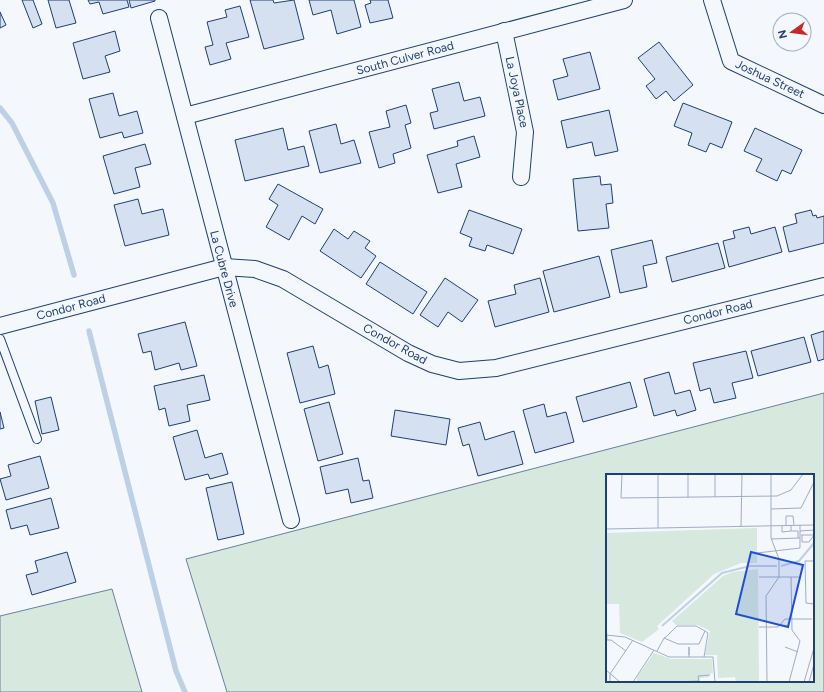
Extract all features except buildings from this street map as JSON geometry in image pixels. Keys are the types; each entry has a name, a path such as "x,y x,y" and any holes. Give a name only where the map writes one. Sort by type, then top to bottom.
{"street":[{"name":"South Culver Road","path":"185,116 624,0"},
{"name":"Joshua Street","path":"712,0 731,61 824,105"},
{"name":"La Cubre Drive","path":"159,18 291,520"},
{"name":"La Joya Place","path":"504,31 525,132 521,177"},
{"name":"Condor Road","path":"0,326 224,267 255,269 284,279 408,354 432,364 459,371 496,368 824,286"}],"lane":[{"path":"0,339 37,438"}],"shaded area":[{"path":"824,393 824,692 227,692 186,559"},
{"path":"112,589 142,692 0,692 0,616"}],"waterway":[{"path":"0,108 12,123 53,203 74,275"},
{"path":"89,331 176,671 185,692"}]}
